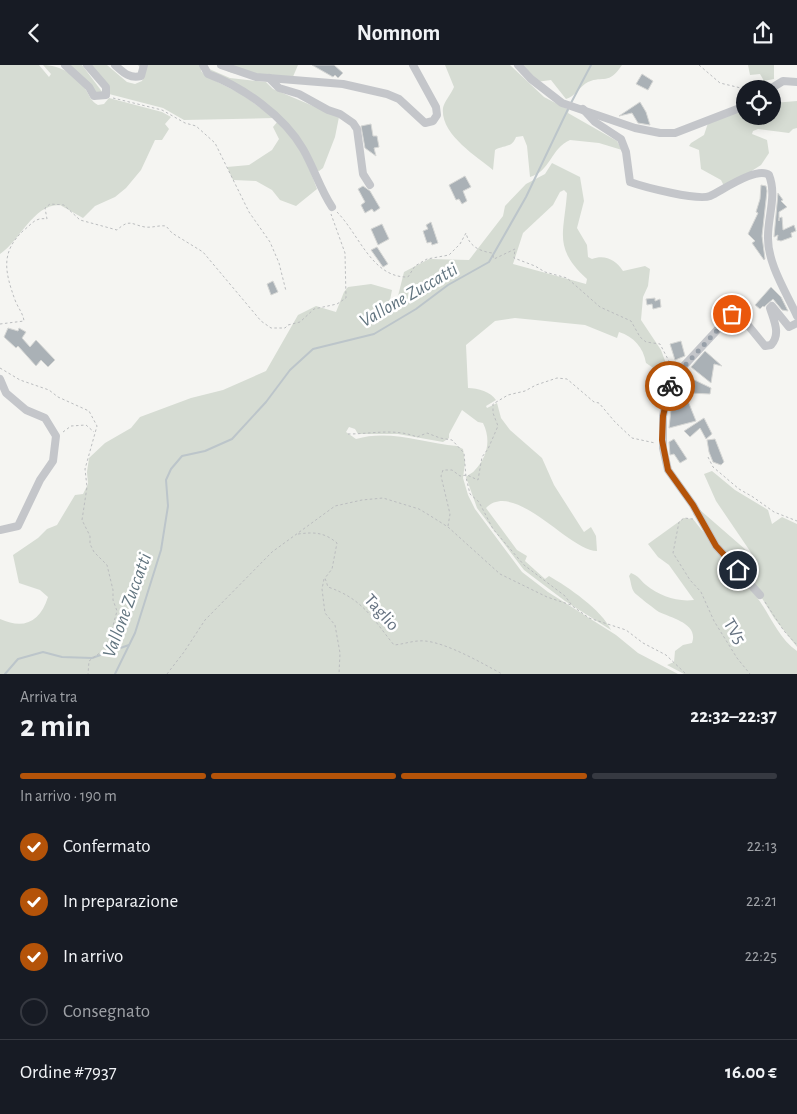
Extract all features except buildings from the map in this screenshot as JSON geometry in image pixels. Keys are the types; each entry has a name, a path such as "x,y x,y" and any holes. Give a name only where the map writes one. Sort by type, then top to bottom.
{"street":[{"path":"65,65 89,87 94,96 106,95 106,87 87,65"},
{"path":"115,65 128,77 134,78 140,76 144,65"},
{"path":"203,65 208,74 219,78 253,99 279,120 296,138 304,150 321,191 332,207"},
{"path":"221,65 256,77 343,84 387,95 399,99 425,123 432,121 437,115 436,107 413,65"},
{"path":"518,65 530,79 563,103 635,129 675,133 736,109"},
{"path":"269,78 279,88 299,94 318,105 340,114 353,123 357,129 363,174 370,185"},
{"path":"781,82 797,82"},
{"path":"583,109 595,122 621,139 626,152 630,183 651,190 707,197 751,175 761,172 769,175 772,203 768,237 774,266 797,316"},
{"path":"760,595 716,546 668,470 662,440 663,416 668,389 679,371 735,312 738,313 765,346 772,345 777,339 778,334 770,308 772,305 789,327 797,323"},
{"path":"0,379 6,393 26,410 45,419 56,436 53,461 36,487 18,526 0,530"}],"path":[{"path":"699,65 720,83 736,87"},
{"path":"106,95 162,110 185,123 196,126 215,143 249,212 270,242 280,263 286,291"},
{"path":"0,325 24,321 24,314 16,304 9,281 5,261 7,252 20,234 35,220 47,219 45,208 50,204 64,205 80,220 110,229 117,230 124,224 131,223 142,226 166,226 172,233 203,252 261,321 271,328 285,328 288,325 300,323 314,309 337,304 346,298 345,253 331,215 332,207"},
{"path":"332,207 351,226 378,266 384,272 400,277 408,277 415,266 427,259 449,255 460,244 466,233 468,241 481,251 492,253 494,259 515,249 514,258 535,266 545,273 567,279 600,307 631,321 640,337 646,342 660,344 672,367 679,371"},
{"path":"0,368 89,411 97,426 85,469 86,487 82,520 90,535 90,544 94,552 106,565 117,611 109,640 101,652 89,661 88,674"},
{"path":"448,527 450,514 441,476 443,470 452,470 460,476 465,475 478,480 482,457 488,449 498,426 493,413 493,404 508,395 557,378 571,381 594,402 599,403 632,438 656,443 662,440"},
{"path":"56,436 72,426 86,425 94,433"},
{"path":"348,434 406,432 417,437 427,433 452,440 464,453 465,475 470,495 479,502 500,539 524,565 565,596 571,605"},
{"path":"708,457 712,467 739,489 765,504 774,513 797,521"},
{"path":"167,674 184,653 205,620 272,552 316,518 335,506 383,498 419,509 448,527 500,574 547,597 571,605 589,618 626,630 643,643 666,655 686,674"},
{"name":"TV5","path":"704,525 701,529 692,519 684,518 679,523 673,553 690,580 701,592 714,621 737,658 750,674"},
{"path":"297,534 314,532 327,534 337,543 332,569 325,578 322,589 325,613 335,625 340,653 339,674"},
{"name":"Taglio","path":"325,578 328,587 347,594 363,606 394,645 410,641 426,641 447,646 502,674"},
{"path":"760,595 784,631 797,645"}],"shaded area":[{"path":"0,65 39,65 49,77 51,74 43,65 49,65 73,75 98,105 104,104 109,98 162,112 171,117 165,124 169,129 162,140 155,140 141,170 126,188 115,197 95,206 83,218 60,205 50,206 34,217 0,254"},
{"path":"68,65 82,65 103,93 99,96"},
{"path":"89,65 107,65 127,82 135,84 142,81 145,74 138,65 201,65 201,71 206,76 243,95 274,118 184,120 163,108 109,94"},
{"path":"222,65 298,65 292,79 232,73 227,71"},
{"path":"445,65 510,65 544,97 569,110 568,113 617,141 622,150 599,143 570,140 559,148 542,170 530,177 527,146 523,136 516,137 510,145 495,150 493,170 469,151 447,127 443,108 454,87"},
{"path":"519,65 622,65 613,76 588,82 566,99 551,80 536,82"},
{"path":"748,65 774,65 774,79 763,80 760,74 750,75"},
{"path":"207,68 230,78 266,82 273,89 339,117 335,137 323,168 319,171 315,170 288,125"},
{"path":"797,101 797,128 789,133 758,129 753,131 752,134 767,140 769,153 761,165 725,188 721,180 701,169 699,150 689,146 704,135 709,120 736,112 736,125 781,125 781,102"},
{"path":"278,121 291,136 301,153 317,189 296,206 280,200 272,190 256,181 233,180 227,167 249,165 272,150 279,139 273,127"},
{"path":"552,163 580,177 584,201 577,228 587,245 588,257 592,259 601,257 610,259 623,271 645,266 650,269 648,286 643,297 641,320 661,350 667,366 673,373 668,378 646,363 643,352 637,343 619,332 617,338 585,325 515,318 495,321 466,345 468,388 484,391 494,397 496,400 486,406 487,408 497,403 501,418 510,430 542,458 554,485 584,532 591,527 596,536 597,551 585,548 542,519 512,502 498,502 486,508 517,550 527,556 525,561 545,579 549,576 584,600 607,622 611,630 565,601 524,570 477,508 466,477 479,465 487,447 487,435 483,423 478,422 462,410 449,434 449,438 443,442 398,434 358,434 355,429 349,427 346,432 356,439 368,436 394,436 457,446 463,449 465,463 463,478 468,495 475,509 522,572 548,592 616,635 638,653 678,674 0,674 0,619 16,624 30,621 40,613 48,597 40,590 19,583 13,555 38,538 47,529 57,525 75,495 83,494 88,484 89,458 105,443 131,428 140,417 191,398 223,390 266,371 298,315 316,306 336,312 348,287 371,284 392,290 389,305 393,312 397,312 401,307 398,296 404,272 429,259 469,260 503,216 505,206 526,184 545,174","holes":["564,190 567,193 563,240 569,258 587,279 586,284 513,264 523,233 553,205 560,192"]},
{"path":"712,471 735,490 768,510 772,524 782,517 797,524 797,647 774,618 760,595 693,514 700,510 754,557 716,501 704,474"},
{"path":"684,518 693,519 741,576 761,603 779,633 797,651 797,674 684,674 667,665 674,662 675,651 683,645 692,643 692,631 688,626 677,619 659,612 638,596 633,590 629,576 631,573 634,574 651,589 668,597 694,600 669,565 658,557 648,544"}],"waterway":[{"name":"Vallone Zuccatti","path":"571,103 591,65"},
{"name":"Vallone Zuccatti","path":"115,674 135,633 161,550 168,506 166,480 171,469 182,456 205,451 232,439 266,402 290,370 313,349 374,334 416,309 448,285 489,262 526,197 569,107"},
{"path":"5,674 18,659 43,652 62,657 92,658 129,645"}],"way so far":[{"path":"670,386 680,371 732,314"}],"route":[{"path":"670,386 663,416 662,440 668,470 693,505 716,546 738,570"}]}
